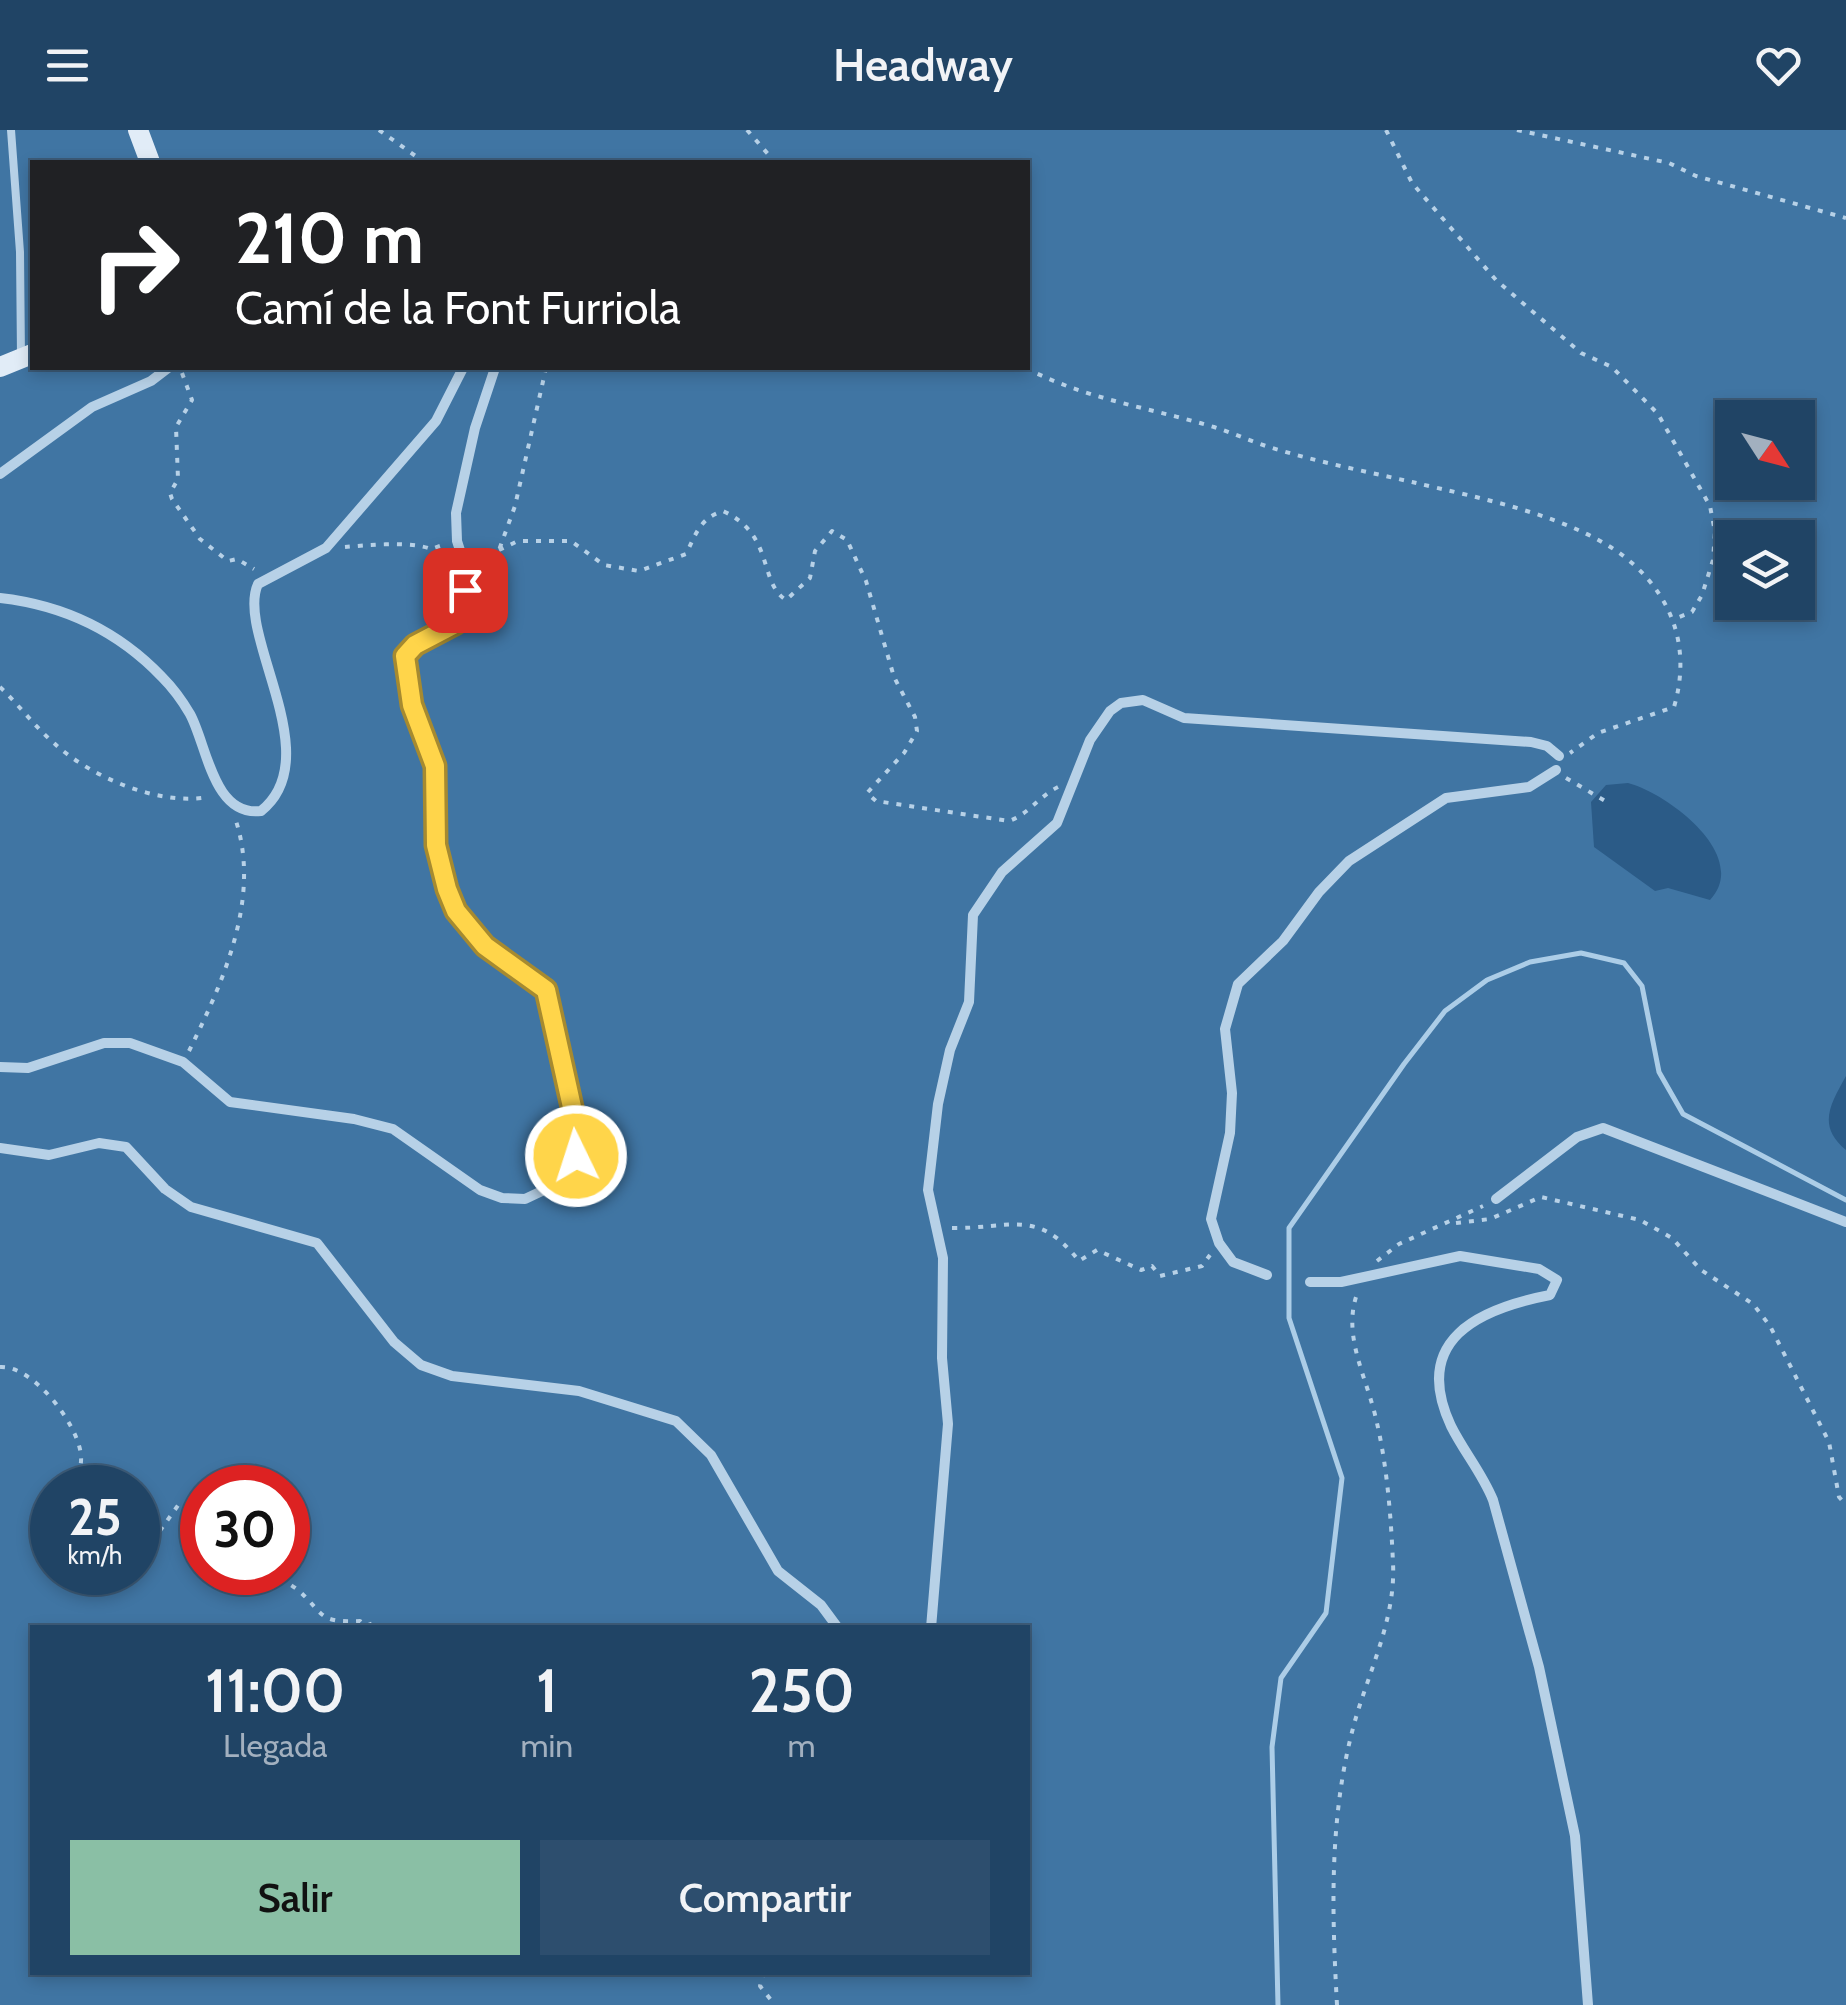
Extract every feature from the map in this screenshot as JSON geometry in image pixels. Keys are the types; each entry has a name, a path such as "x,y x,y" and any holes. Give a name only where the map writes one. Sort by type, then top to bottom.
{"main road":[{"path":"138,130 149,160"},
{"path":"0,367 27,356"}],"street":[{"path":"0,474 92,406 151,381 165,370"},
{"path":"0,598 63,609 106,633 150,666 190,714 226,798 250,813 260,812 282,786 280,716 253,602 258,584 326,548 436,421 462,370"},
{"path":"0,1067 28,1068 114,1042 152,1049 183,1062 230,1102 354,1118 393,1128 480,1190 502,1198 540,1195 560,1182 570,1169 578,1134 552,1002 539,982 485,946 456,911 440,866 435,766 412,705 405,656 415,645 455,624 467,572 457,540 456,513 470,450 495,370"},
{"path":"931,1625 948,1424 942,1358 944,1278 928,1190 938,1104 950,1050 969,1002 973,914 1002,872 1057,822 1100,722 1132,699 1184,718 1531,742 1548,746 1559,756"},
{"path":"1268,1275 1239,1266 1220,1244 1210,1210 1230,1133 1232,1093 1226,1029 1238,984 1283,941 1349,861 1446,798 1529,787 1556,770"},
{"path":"1496,1198 1577,1137 1602,1128 1846,1222"},
{"path":"0,1148 49,1156 99,1143 126,1147 172,1196 191,1207 317,1243 394,1342 422,1365 452,1376 579,1391 676,1421 710,1455 778,1571 821,1605 836,1625"},
{"path":"1310,1282 1335,1284 1460,1256 1539,1269 1557,1280 1550,1295 1514,1302 1472,1319 1447,1347 1438,1371 1450,1424 1484,1477 1493,1500 1539,1666 1575,1836 1588,2005"}],"lane":[{"path":"11,130 27,356"}],"path":[{"path":"379,130 422,160"},
{"path":"747,130 773,160"},
{"path":"1386,130 1412,183 1496,280 1581,352 1612,366 1658,414 1710,506 1715,532 1713,560 1702,595 1692,612 1674,620"},
{"path":"1517,130 1670,163 1696,176 1846,218"},
{"path":"182,370 192,400 176,427 178,479 170,492 176,510 205,544 228,560 237,559 276,576"},
{"path":"455,624 484,606 494,592 499,550 515,506 546,370"},
{"path":"1030,370 1062,386 1216,428 1278,450 1486,500 1591,536 1633,564 1674,620 1684,674 1674,707 1598,733 1580,750 1559,756"},
{"path":"499,550 518,541 571,541 604,564 640,571 686,554 699,526 708,516 723,511 753,532 776,593 786,600 810,578 815,551 832,531 846,540 866,581 894,677 915,717 917,731 904,753 867,793 876,801 1009,821 1024,816 1037,797 1077,778"},
{"path":"326,548 394,548 416,543 431,550 457,540"},
{"path":"0,687 54,744 85,767 162,796 226,798 243,843 238,928 212,1004 183,1062"},
{"path":"1556,770 1607,802"},
{"path":"1451,1224 1490,1219 1541,1197 1640,1220 1672,1238 1701,1270 1753,1304 1770,1326 1828,1442 1834,1482 1846,1504"},
{"path":"1337,2005 1330,1884 1351,1734 1380,1648 1394,1564 1377,1421 1353,1340 1350,1311 1363,1277 1386,1252 1451,1224 1496,1198"},
{"path":"934,1228 988,1229 1031,1222 1056,1235 1079,1261 1097,1250 1142,1270 1152,1266 1160,1276 1202,1266 1220,1244"},
{"path":"0,1366 37,1380 68,1425 81,1455 81,1465"},
{"path":"160,1532 180,1504"},
{"path":"302,1595 316,1615 328,1620 360,1621 364,1625"},
{"path":"763,1975 760,1986 775,2005"}],"shaded area":[{"path":"0,130 1846,130 1846,1076 1831,1106 1829,1124 1846,1150 1846,2005 0,2005","holes":["1628,783 1683,813 1713,847 1720,865 1720,883 1710,900 1668,888 1655,891 1594,847 1591,802 1606,785"]}],"waterway":[{"path":"1278,2005 1272,1747 1281,1678 1326,1613 1342,1478 1289,1318 1289,1228 1404,1064 1445,1011 1487,980 1530,962 1581,953 1624,963 1642,986 1659,1072 1683,1114 1846,1200"}],"route":[{"path":"465,590 455,624 415,645 405,656 412,705 430,744 435,766 440,866 456,911 485,946 539,982 552,1002 576,1119 576,1156"}]}
